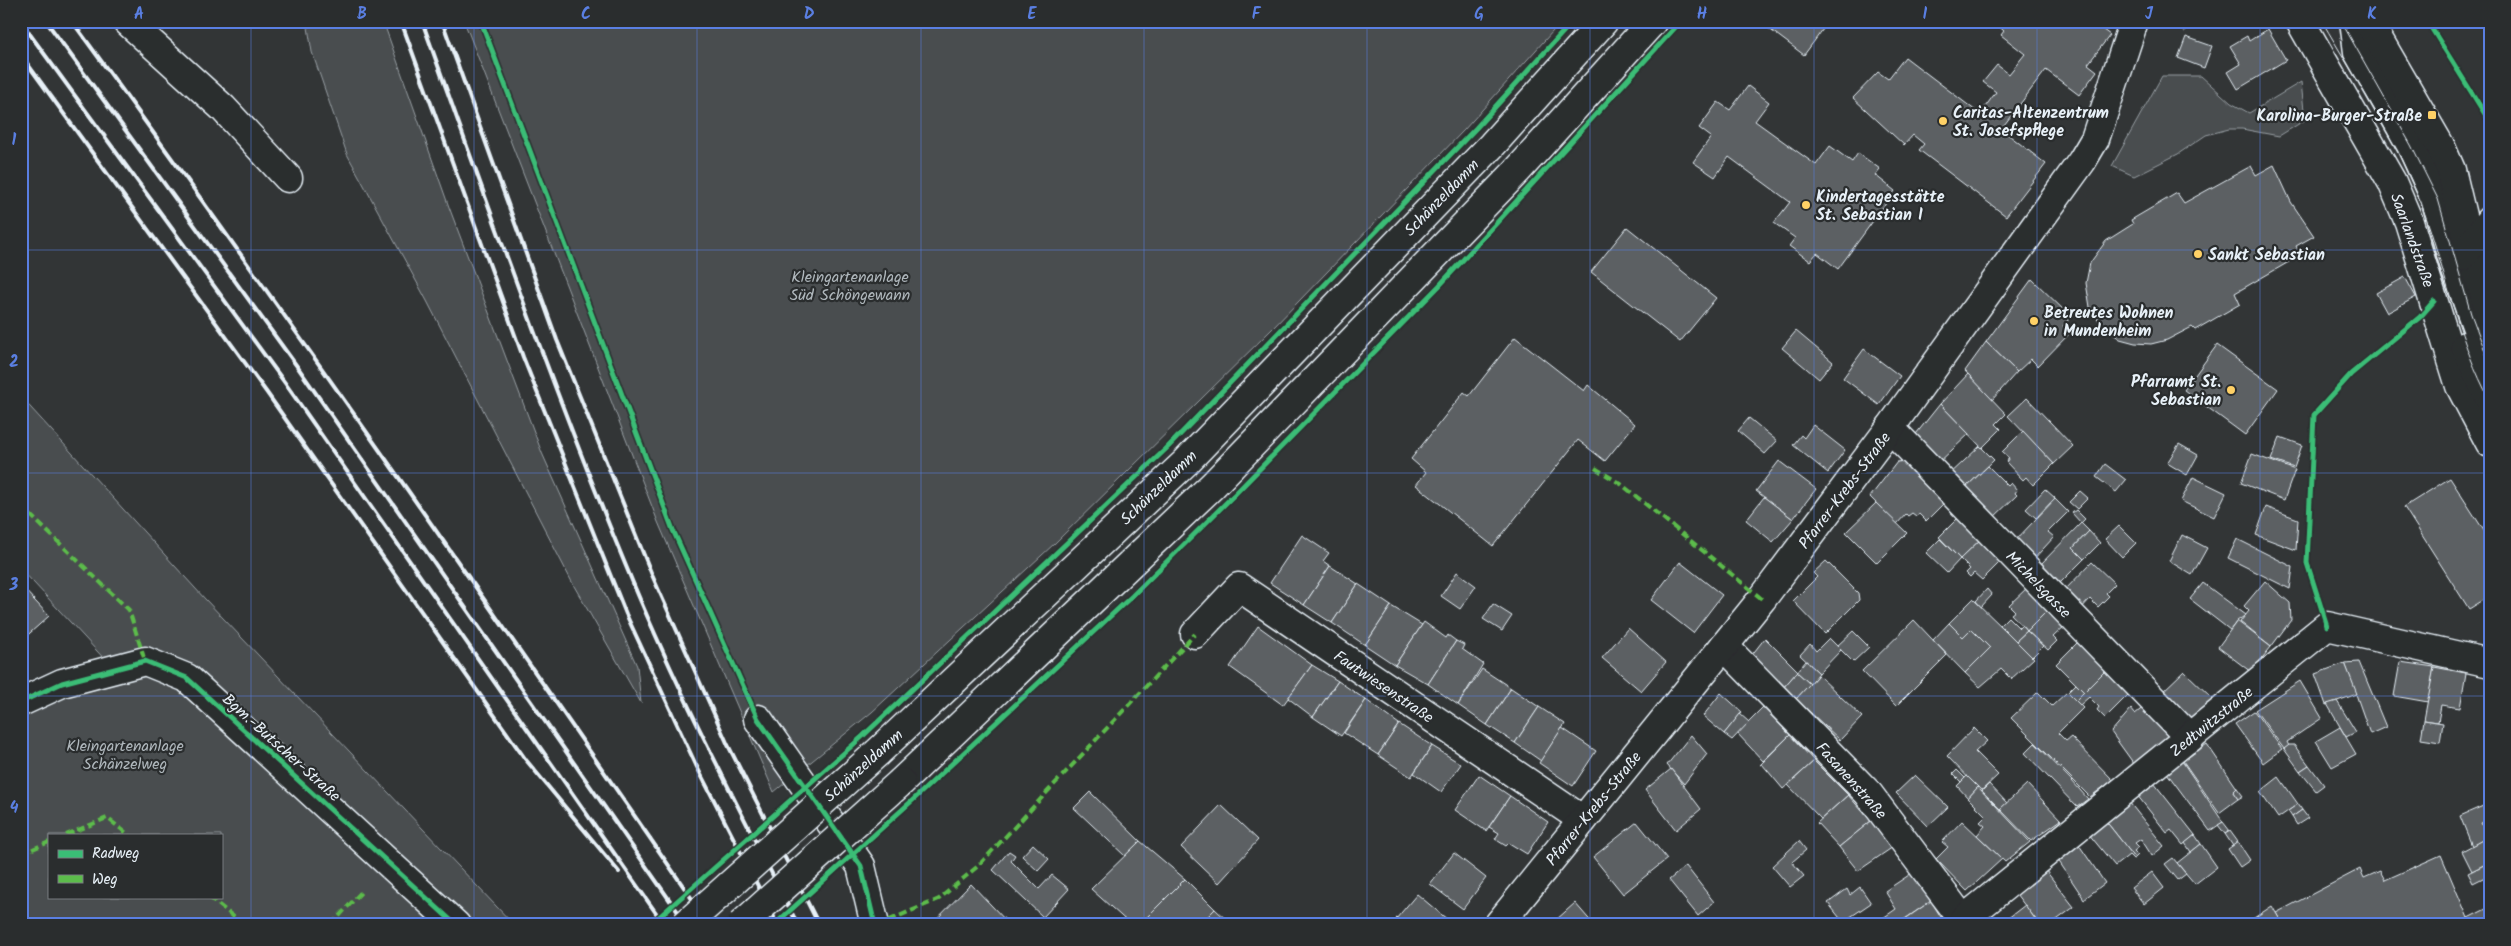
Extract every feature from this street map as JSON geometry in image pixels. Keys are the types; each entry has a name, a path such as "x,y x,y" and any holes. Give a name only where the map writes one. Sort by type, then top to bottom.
{"street":[{"path":"126,21 223,108 288,178"},
{"name":"Schänzeldamm","path":"685,925 877,753 1185,463 1492,145 1604,21"},
{"path":"741,925 901,782 1212,486 1517,171 1653,21"},
{"name":"Pfarrer-Krebs-Straße","path":"1498,925 1724,646 1890,428 2095,139 2134,21"},
{"name":"Saarlandstraße","path":"2300,21 2392,182 2409,222 2450,275 2490,313"},
{"path":"2354,21 2358,52 2412,145 2435,198 2469,359 2490,400"},
{"name":"Saarlandstraße","path":"2368,21 2441,147 2451,170 2450,275 2460,386 2490,442"},
{"path":"2450,275 2490,220"},
{"path":"2450,275 2490,364"},
{"name":"Michelsgasse","path":"1890,428 2190,738"},
{"name":"Fautwiesenstraße","path":"1195,634 1239,587 1583,820"},
{"name":"Zedtwitzstraße","path":"1966,922 2327,626 2490,663"},
{"name":"Fasanenstraße","path":"1724,646 1868,793 1966,922"},
{"name":"Bgm.-Butscher-Straße","path":"21,702 62,683 145,661 187,678 456,925"},
{"path":"758,719 861,866 875,925"}],"green space":[{"path":"307,21 383,21 449,207 542,453 637,666 641,703 574,586 427,301 347,154 312,52"},
{"name":"Kleingartenanlage Süd Schöngewann","path":"464,21 1562,21 1464,130 1272,329 1054,544 872,712 774,792 658,522"},
{"path":"2162,76 2201,76 2231,103 2249,113 2301,82 2305,120 2279,136 2242,129 2229,129 2206,135 2178,154 2134,176 2112,166"},
{"name":"Kleingartenanlage Schänzelweg","path":"21,397 205,599 514,925 21,925 21,716 82,687 109,664 21,569"}],"building":[{"path":"1767,21 1829,21 1804,55 1764,25"},
{"path":"1976,21 1993,21 1986,30"},
{"name":"Caritas-Altenzentrum St. Josefspflege","path":"1993,21 2091,21 2110,35 2088,64 2097,71 2079,95 2046,70 2001,129 2046,164 2006,216 1919,150 1924,144 1913,135 1904,145 1853,98 1878,72 1888,79 1905,57 1980,114 1996,92 1983,82 1997,65 2009,74 2025,54 2001,35 2004,31"},
{"path":"2178,21 2203,21 2184,32"},
{"path":"2268,29 2286,60 2238,89 2228,72 2241,64 2230,46 2247,36 2249,41"},
{"path":"2186,37 2212,46 2204,68 2178,58"},
{"path":"1748,86 1769,102 1755,121 1816,165 1830,146 1852,162 1858,153 1880,169 1875,175 1895,191 1838,269 1817,253 1810,261 1789,246 1795,238 1774,223 1790,202 1729,157 1715,177 1693,162 1711,137 1699,128 1718,102 1730,110"},
{"name":"Sankt Sebastian","path":"2274,165 2291,202 2314,236 2296,246 2301,255 2235,293 2240,304 2195,330 2192,327 2167,340 2151,344 2135,343 2120,339 2103,327 2090,307 2086,283 2090,263 2106,241 2133,224 2131,220 2177,193 2184,203 2251,166 2256,175"},
{"path":"1627,227 1716,298 1680,342 1591,272"},
{"path":"2405,277 2416,297 2387,313 2376,293"},
{"name":"Betreutes Wohnen in Mundenheim","path":"2032,279 2071,317 2063,326 2070,333 2038,366 2031,359 2017,372 1986,342"},
{"path":"1796,331 1833,362 1819,379 1782,348"},
{"path":"1515,337 1584,391 1588,385 1635,424 1605,461 1578,440 1493,546 1416,485 1426,472 1411,459 1464,392 1469,396"},
{"path":"1986,342 2017,372 1992,400 1965,371"},
{"name":"Pfarramt St. Sebastian","path":"2217,345 2278,389 2245,435 2184,390"},
{"path":"1864,349 1900,376 1879,405 1843,378"},
{"path":"1968,374 2006,414 1996,424 2001,429 1982,448 1940,404"},
{"path":"2027,398 2073,446 2054,464 2008,416"},
{"path":"1940,404 1969,434 1936,465 1912,439"},
{"path":"1749,418 1777,441 1765,454 1738,431"},
{"path":"1813,425 1845,450 1828,473 1793,445 1801,435 1804,438"},
{"path":"2023,431 2054,464 2033,485 2026,477 2023,480 2006,462 2009,458 2002,452"},
{"path":"2280,437 2302,445 2294,468 2271,460"},
{"path":"2179,444 2198,455 2187,475 2167,463"},
{"path":"1980,446 1994,460 1962,491 1948,476"},
{"path":"2252,454 2295,470 2284,500 2241,483"},
{"path":"1779,461 1816,489 1793,519 1756,491"},
{"path":"1906,461 1946,501 1926,521 1919,514 1916,516 1912,513 1908,516 1906,514 1897,524 1870,497 1897,462"},
{"path":"2105,464 2126,480 2116,492 2096,477"},
{"path":"1988,466 2008,486 2011,483 2017,490 2015,493 2017,495 1991,520 1962,491"},
{"path":"2193,477 2226,493 2214,517 2181,501"},
{"path":"2450,478 2490,540 2490,596 2469,609 2404,507"},
{"path":"2045,489 2055,498 2036,518 2026,509"},
{"path":"2080,491 2088,498 2077,509 2069,502"},
{"path":"1764,497 1793,519 1773,542 1746,520"},
{"path":"2055,499 2068,512 2048,532 2054,537 2031,562 2013,543"},
{"path":"1876,503 1907,533 1877,563 1846,532"},
{"path":"2266,507 2298,519 2296,550 2256,535"},
{"path":"2076,510 2085,519 2081,523 2072,513"},
{"path":"1960,516 1982,538 1960,559 1939,537"},
{"path":"2081,523 2089,531 2073,548 2084,559 2056,587 2037,568"},
{"path":"2119,526 2136,543 2122,557 2105,539"},
{"path":"2089,531 2100,543 2084,559 2073,548"},
{"path":"1302,535 1329,553 1323,561 1330,566 1304,605 1270,583"},
{"path":"2182,535 2207,548 2192,575 2169,561"},
{"path":"1982,538 2003,559 1982,580 1974,573 1970,577 1966,573 1970,569 1960,559"},
{"path":"1940,539 1960,559 1947,573 1926,553"},
{"path":"2237,539 2293,567 2290,589 2228,558"},
{"path":"1826,561 1858,593 1859,600 1825,634 1793,601 1817,577 1813,573"},
{"path":"1680,562 1722,595 1693,633 1651,600"},
{"path":"2092,562 2115,584 2106,593 2109,596 2098,607 2090,599 2079,611 2062,593"},
{"path":"1330,566 1358,584 1332,623 1304,605"},
{"path":"1457,572 1476,586 1460,609 1441,596"},
{"path":"2265,581 2290,603 2291,620 2271,647 2240,622 2249,611 2244,606"},
{"path":"2203,583 2246,615 2237,621 2230,630 2190,599"},
{"path":"1358,584 1391,606 1365,645 1332,623"},
{"path":"21,586 49,616 21,641"},
{"path":"2029,586 2050,608 2027,631 2011,614 2015,611 2009,605"},
{"path":"1987,589 1992,595 1981,607 1976,601"},
{"path":"1973,599 2034,658 2011,679 2001,669 1980,687 1965,673 1990,648 1971,629 1963,637 1949,623"},
{"path":"1493,604 1512,616 1502,631 1483,619"},
{"path":"1391,606 1422,625 1395,665 1365,645"},
{"path":"2050,608 2067,624 2053,637 2057,641 2048,650 2027,631"},
{"path":"2008,617 2019,628 2022,625 2027,631 2016,641 2000,625"},
{"path":"1914,620 1947,655 1896,706 1862,671"},
{"path":"2237,621 2271,647 2251,672 2218,647"},
{"path":"1424,622 1446,638 1448,635 1456,641 1428,684 1395,665"},
{"path":"1949,623 1963,637 1971,629 1990,648 1965,673 1933,640"},
{"path":"1258,626 1312,665 1283,705 1230,667"},
{"path":"1628,628 1666,662 1641,691 1602,658"},
{"path":"1853,631 1869,647 1853,662 1837,646"},
{"path":"2027,631 2043,646 2032,657 2016,641"},
{"path":"1765,638 1798,671 1783,688 1751,656"},
{"path":"1829,638 1841,650 1819,673 1800,655 1810,644 1816,651"},
{"path":"2081,639 2108,668 2084,692 2056,664"},
{"path":"1456,641 1464,645 1462,649 1483,664 1458,705 1428,684"},
{"path":"1806,661 1819,673 1810,684 1797,672"},
{"path":"2359,662 2386,727 2370,734 2345,663"},
{"path":"2400,662 2434,667 2428,702 2394,696"},
{"path":"2345,663 2357,694 2326,705 2315,674"},
{"path":"1312,665 1338,681 1313,717 1288,698"},
{"path":"2434,667 2466,673 2460,708 2441,705 2438,722 2424,720"},
{"path":"2108,668 2131,692 2105,718 2097,710 2099,707 2089,697 2080,705 2075,701"},
{"path":"1482,669 1511,688 1487,725 1458,705"},
{"path":"2184,671 2214,700 2189,720 2161,693"},
{"path":"1797,672 1810,684 1796,699 1783,688"},
{"path":"1818,675 1862,717 1840,740 1796,699"},
{"path":"1338,681 1366,700 1341,736 1313,717"},
{"path":"2300,681 2322,718 2287,742 2289,746 2284,749 2255,710"},
{"path":"2076,684 2084,692 2075,701 2067,693"},
{"path":"1511,688 1539,707 1515,743 1487,725"},
{"path":"2038,692 2052,706 2067,692 2083,708 2058,733 2066,741 2071,737 2113,780 2090,797 2011,718"},
{"path":"1721,693 1742,712 1724,734 1703,716"},
{"path":"1366,700 1399,724 1378,755 1344,733"},
{"path":"2337,701 2356,732 2346,737 2327,704"},
{"path":"2145,706 2168,730 2168,738 2134,764 2111,732 2131,709 2135,714"},
{"path":"1539,707 1565,724 1541,761 1515,743"},
{"path":"1763,707 1790,735 1763,761 1737,733"},
{"path":"2254,711 2282,749 2263,763 2235,724"},
{"path":"1740,714 1749,722 1732,740 1724,734"},
{"path":"2424,720 2443,723 2440,742 2421,739"},
{"path":"1399,724 1432,746 1411,777 1378,755"},
{"path":"2340,727 2356,754 2332,767 2316,741"},
{"path":"1562,728 1596,751 1573,786 1539,763"},
{"path":"1974,728 1987,741 1975,752 1998,775 1981,791 1947,756"},
{"path":"1691,735 1707,754 1684,784 1667,765"},
{"path":"1790,735 1814,761 1783,789 1762,764 1760,765"},
{"path":"2035,743 2088,799 2077,807 2025,753"},
{"path":"2207,744 2237,788 2233,792 2238,799 2219,813 2183,761"},
{"path":"2289,745 2294,745 2309,765 2300,771 2284,749"},
{"path":"1432,746 1461,764 1441,792 1414,773"},
{"path":"1814,761 1848,795 1821,819 1788,785"},
{"path":"2182,761 2223,822 2210,831 2167,773"},
{"path":"2309,765 2324,785 2316,791 2300,771"},
{"path":"1671,769 1701,809 1676,830 1645,790"},
{"path":"1957,770 1965,778 1961,782 1953,774"},
{"path":"1479,775 1510,796 1486,831 1455,810"},
{"path":"1915,775 1948,807 1928,826 1896,793"},
{"path":"1967,776 1978,787 1968,798 1957,786"},
{"path":"2279,777 2298,804 2278,818 2260,792"},
{"path":"2154,783 2195,835 2183,845 2171,830 2167,833 2137,795"},
{"path":"1989,784 2007,803 2000,809 1982,791"},
{"path":"2027,784 2061,820 2031,841 2000,809"},
{"path":"1978,787 2030,842 2005,862 1977,835 1985,826 1980,822 1986,816 1968,798"},
{"path":"2237,788 2243,796 2238,799 2233,792"},
{"path":"1090,792 1140,841 1125,856 1074,808"},
{"path":"1848,795 1871,821 1839,847 1817,823"},
{"path":"1510,796 1548,822 1527,854 1509,843 1506,846 1495,839 1499,833 1489,827"},
{"path":"2129,802 2164,846 2152,856 2141,839 2135,843 2139,847 2134,851 2138,855 2135,858 2105,820"},
{"path":"2490,803 2490,819 2481,823 2488,837 2472,846 2460,816"},
{"path":"2298,804 2302,810 2292,817 2288,811"},
{"path":"1221,805 1258,840 1219,883 1181,847"},
{"path":"2302,810 2308,818 2297,825 2292,817"},
{"path":"2105,820 2135,858 2133,859 2129,855 2115,866 2088,833"},
{"path":"1871,821 1893,847 1858,871 1839,847"},
{"path":"1962,821 2002,859 1967,891 1936,859 1948,847 1942,842"},
{"path":"1637,822 1667,859 1623,894 1593,857"},
{"path":"2223,822 2230,831 2225,834 2218,825"},
{"path":"2230,831 2238,842 2233,846 2225,834"},
{"path":"2195,835 2201,844 2191,852 2185,843"},
{"path":"2488,837 2490,862 2472,871 2462,851"},
{"path":"1140,841 1185,879 1139,925 1131,925 1091,889"},
{"path":"1799,841 1806,850 1792,862 1804,876 1790,887 1772,866"},
{"path":"2077,842 2105,883 2084,899 2056,857"},
{"path":"2238,842 2250,860 2240,867 2228,849"},
{"path":"1033,844 1049,859 1038,871 1022,856"},
{"path":"2201,844 2217,867 2195,884 2177,863"},
{"path":"1009,851 1015,855 1011,861 1039,889 1052,875 1069,889 1043,917 993,870"},
{"path":"1454,853 1486,878 1463,909 1430,884"},
{"path":"2441,855 2471,925 2283,925 2276,913 2360,869 2364,878 2380,871 2385,880"},
{"path":"2173,858 2186,874 2178,880 2165,864"},
{"path":"2490,862 2490,882 2487,876 2473,883 2468,873"},
{"path":"1686,866 1714,902 1698,916 1669,880"},
{"path":"2046,871 2074,907 2050,925 2040,925 2016,894"},
{"path":"2152,872 2164,888 2144,904 2131,888"},
{"path":"1912,873 1931,901 1896,925 1887,925 1883,918 1896,909 1885,891"},
{"path":"1185,879 1215,909 1199,925 1139,925"},
{"path":"971,884 1010,925 931,925"},
{"path":"1860,887 1871,903 1843,922 1828,903 1847,889 1850,895"},
{"path":"1417,894 1448,920 1444,925 1403,925 1396,919"},
{"path":"1931,901 1946,925 1898,925 1898,924"},
{"path":"1575,903 1594,925 1550,925 1556,920"},
{"path":"2025,905 2038,923 2036,925 2005,925 2003,922"},
{"path":"2272,906 2283,925 2249,925 2248,922"},
{"path":"1215,909 1232,925 1199,925"},
{"path":"2486,909 2490,916 2490,925 2471,925 2468,918"}],"tram line":[{"path":"2322,21 2406,168 2427,220 2462,334 2479,378 2490,400"},
{"path":"2341,21 2411,145 2438,199 2471,314 2490,364"}],"railway":[{"path":"46,21 299,369 687,925"},
{"path":"72,21 394,471 710,925"},
{"path":"401,21 523,357 626,614 696,765 778,925"},
{"path":"422,21 550,374 633,583 692,713 798,925"},
{"path":"442,21 557,340 652,575 728,745 819,925"},
{"path":"21,22 285,383 661,920"},
{"path":"21,55 267,393 526,760 619,872"}],"marked path":[{"path":"1595,468 1621,484 1762,599"},
{"path":"21,506 129,610 145,661"},
{"path":"878,925 939,899 978,866 1195,634"},
{"path":"68,834 107,818 128,834"},
{"path":"21,854 48,842"},
{"path":"331,925 363,890"},
{"path":"210,898 244,925"}],"cycle path":[{"path":"481,21 673,530 758,719 861,866 875,925"},
{"path":"650,925 863,736 1168,447 1476,128 1573,21"},
{"path":"774,925 914,799 1132,596 1236,493 1439,286 1681,21"},
{"path":"2427,21 2490,122"},
{"path":"2327,626 2307,563 2314,415 2351,374 2420,317 2434,301"},
{"path":"21,702 62,683 145,661 187,678 456,925"}],"place":[{"name":"Karolina-Burger-Straße","path":"2432,115"},
{"name":"Caritas-Altenzentrum St. Josefspflege","path":"1943,121"},
{"name":"Kindertagesstätte St. Sebastian I","path":"1806,205"},
{"name":"Sankt Sebastian","path":"2198,254"},
{"name":"Betreutes Wohnen in Mundenheim","path":"2034,321"},
{"name":"Pfarramt St. Sebastian","path":"2231,390"}]}
